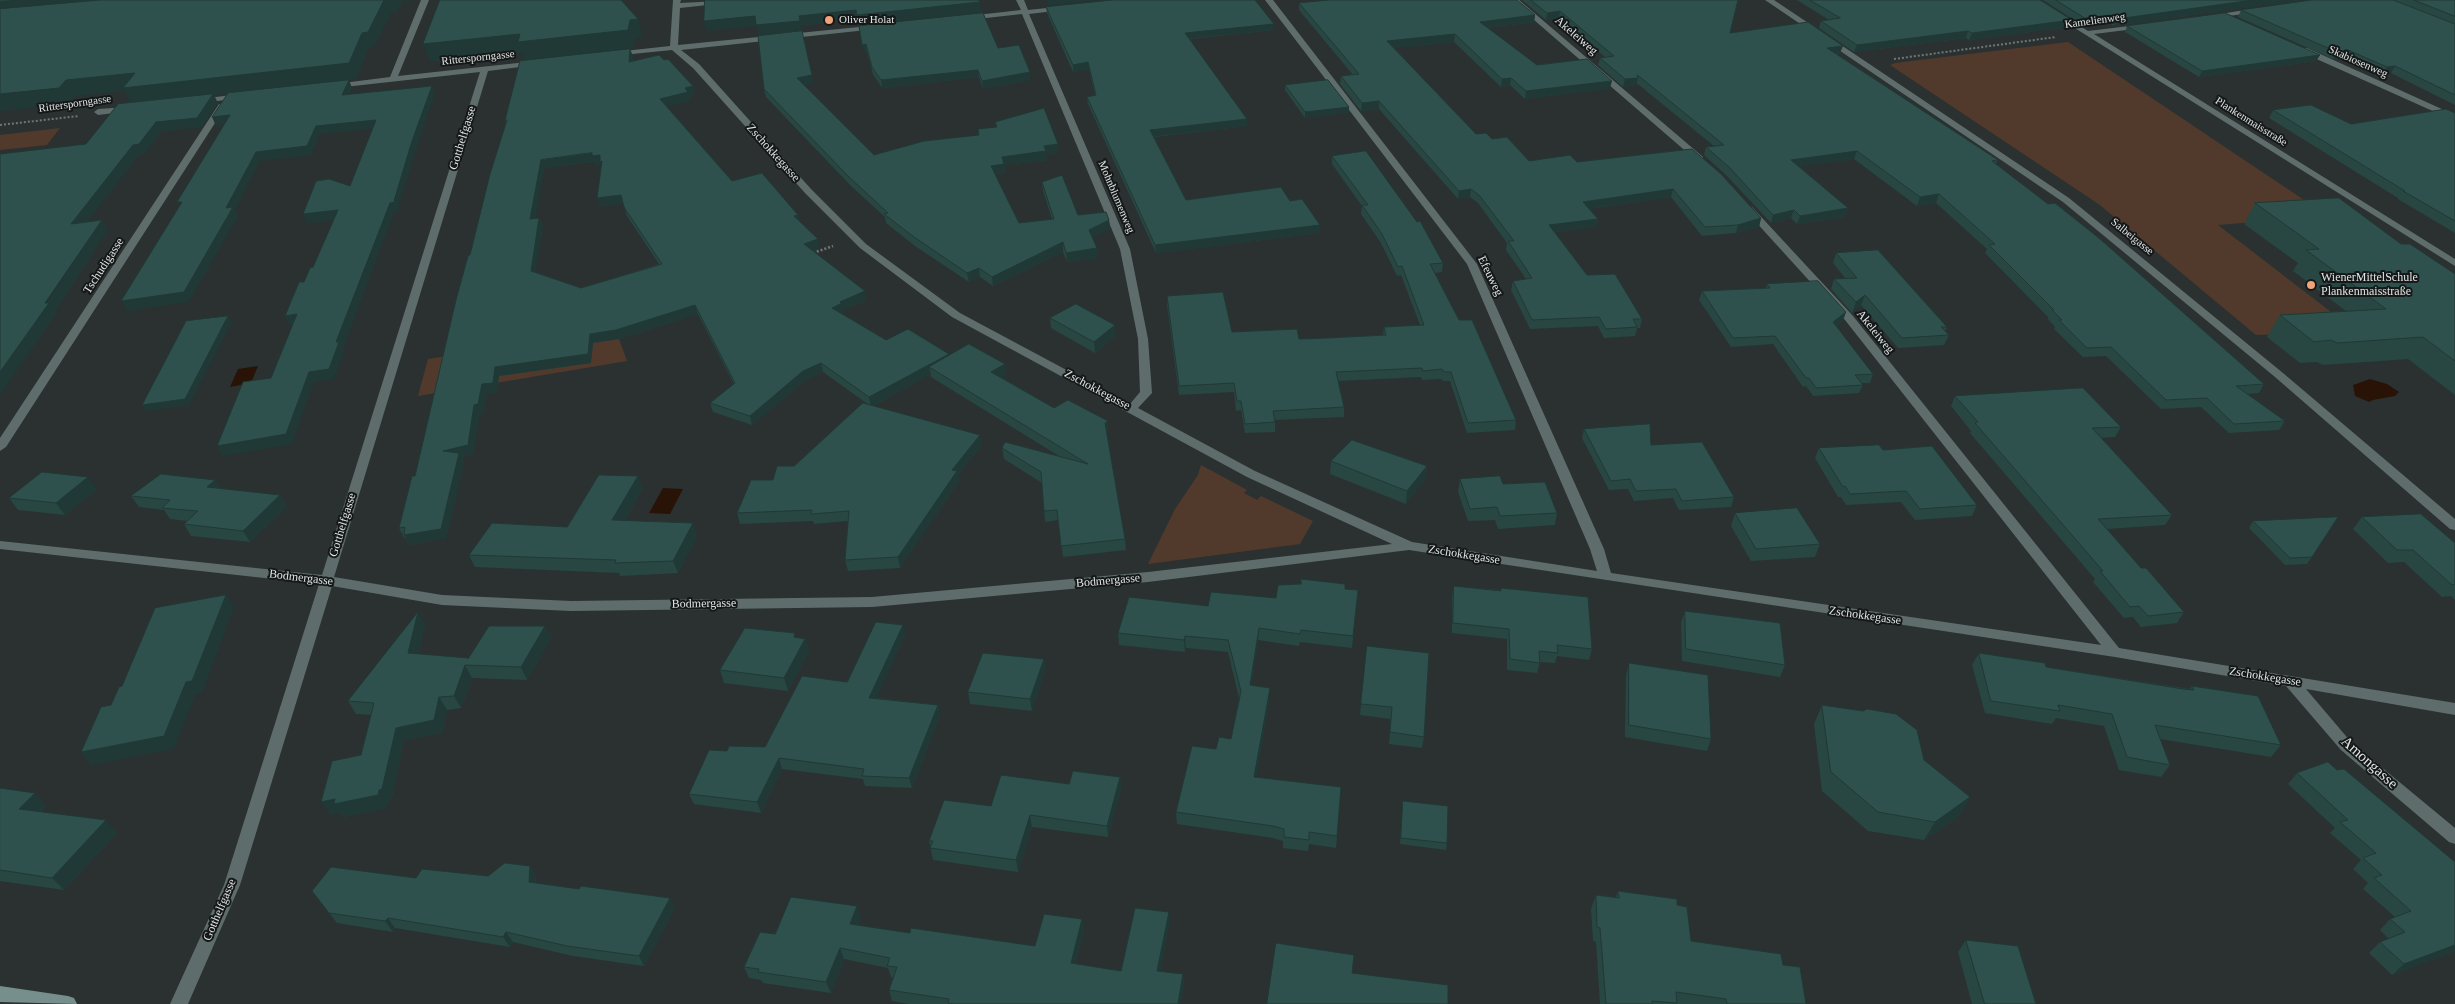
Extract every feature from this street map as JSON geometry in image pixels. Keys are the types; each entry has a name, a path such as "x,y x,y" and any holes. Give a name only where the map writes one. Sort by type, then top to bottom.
{"main road":[{"path":"0,994 68,1004"}],"street":[{"path":"393,79 425,0"},
{"path":"674,48 677,3 735,0"},
{"name":"Mohnblumenweg","path":"1020,0 1125,249 1143,339 1146,393 1132,408"},
{"name":"Efeuweg","path":"1269,0 1472,264 1597,549 1605,578"},
{"name":"Akeleiweg","path":"1515,0 1708,167"},
{"name":"Salbeigasse","path":"1769,0 2066,200 2280,375 2455,526"},
{"name":"Plankenmaisstraße","path":"2034,0 2455,263"},
{"path":"958,19 1072,7"},
{"path":"2204,17 2262,9"},
{"path":"2224,15 2242,23"},
{"name":"Kamelienweg","path":"2087,33 2155,24"},
{"path":"604,55 890,26"},
{"name":"Skabiosenweg","path":"2295,46 2455,118"},
{"name":"Zschokkegasse","path":"674,48 696,66 808,191 863,246 956,315 1132,408 1251,474 1408,546 1605,578 2115,652 2455,709"},
{"name":"Rittersporngasse","path":"325,87 549,62"},
{"name":"Gotthelfgasse","path":"179,1004 232,885 485,69"},
{"path":"191,102 247,95"},
{"name":"Tschudigasse","path":"0,447 228,98"},
{"name":"Rittersporngasse","path":"98,112 135,108"},
{"name":"Akeleiweg","path":"1743,201 1849,318 2115,652"},
{"name":"Bodmergasse","path":"0,545 326,580 442,600 571,606 872,602 1148,577 1408,546"},
{"name":"Amongasse","path":"2290,681 2346,746 2455,837"}],"path":[{"name":"Kamelienweg","path":"1864,63 2087,33"},
{"name":"Rittersporngasse","path":"0,125 88,115 98,112"},
{"path":"813,253 840,244"}],"shaded area":[{"path":"2068,42 2328,216 2218,225 2357,332 2256,335 2100,205 1890,65"},
{"path":"60,128 47,145 0,150 0,135"},
{"path":"616,331 627,361 418,396 428,359"},
{"path":"258,366 251,383 230,387 238,369"},
{"path":"2370,379 2387,384 2399,392 2395,396 2369,402 2355,396 2353,385"},
{"path":"1201,465 1247,490 1244,493 1257,500 1261,496 1313,521 1300,544 1148,564 1175,509 1198,475"},
{"path":"663,488 683,489 670,514 649,513"}],"building":[{"path":"0,0 17,0 0,2"},
{"path":"100,0 384,0 368,32 362,33 349,63 123,88 135,73 66,80 59,88 0,94 0,9"},
{"path":"440,0 621,0 638,19 630,20 628,30 518,42 520,34 423,44"},
{"path":"705,0 979,0 980,2 857,15 856,10 799,16 800,21 756,25 755,16 704,21"},
{"path":"1113,0 1255,0 1274,24 1185,33 1247,119 1150,130 1186,200 1281,187 1290,201 1302,199 1320,225 1155,245 1087,97 1096,95 1088,62 1073,65 1046,7"},
{"path":"1330,0 1517,0 1535,15 1480,22 1537,65 1587,59 1612,81 1526,91 1511,78 1502,79 1455,34 1387,41 1476,134 1486,133 1492,139 1507,137 1529,161 1570,155 1577,162 1692,149 1721,174 1761,218 1738,225 1705,227 1673,189 1583,202 1598,219 1549,225 1587,275 1615,274 1642,319 1633,319 1637,327 1606,329 1599,317 1532,320 1513,281 1532,278 1508,241 1514,241 1479,195 1471,189 1459,191 1379,101 1362,103 1341,76 1359,74 1299,3"},
{"path":"1531,0 1738,0 1730,33 1808,22 1843,46 1827,48 1998,160 1992,161 2048,204 2055,203 2100,239 2264,384 2236,386 2285,421 2234,424 2207,398 2166,400 2111,347 2087,348 2059,320 2062,320 2052,310 2054,310 1989,245 1995,244 1939,194 1920,197 1857,151 1791,160 1848,208 1800,216 1794,210 1773,215 1730,168 1706,147 1724,145 1637,75 1638,78 1625,79 1600,58 1614,56 1560,11 1547,13"},
{"path":"1810,0 2040,0 2072,20 1857,45 1821,21 1840,18"},
{"path":"2056,0 2253,0 2117,19 2110,15 2085,18"},
{"path":"2312,0 2393,0 2455,24 2455,95 2395,66 2387,67 2348,50 2337,52 2241,10"},
{"path":"2414,0 2455,0 2455,16"},
{"path":"983,13 998,48 1019,45 1030,72 982,81 978,70 881,80 872,67 866,44 862,45 859,26"},
{"path":"2225,13 2320,55 2202,71 2127,26"},
{"path":"802,31 812,75 797,78 874,155 924,141 979,135 978,129 997,127 995,122 1044,108 1058,144 1044,146 1046,151 1002,157 1004,164 991,166 1019,223 1054,219 1042,182 1062,175 1078,215 1106,212 1109,220 1089,230 1097,248 1066,253 1063,242 992,277 979,268 967,273 914,237 884,214 888,213 849,177 764,89 758,36"},
{"path":"630,49 629,62 659,55 664,60 668,59 693,86 685,88 688,92 660,99 732,181 762,173 798,215 794,216 818,239 804,244 865,291 840,302 842,303 832,308 886,340 908,329 949,354 869,397 821,363 803,371 750,416 710,403 735,383 695,305 616,330 590,334 588,354 495,367 493,383 482,384 478,404 474,405 468,445 443,451 459,453 441,529 404,535 405,527 399,528 412,476 415,476 456,300 468,256 470,255 490,174 507,120 505,120 520,61","holes":["592,153 592,156 600,155 600,162 602,161 597,198 621,195 624,207 662,264 581,288 531,271 539,218 530,219 541,160"]},
{"path":"349,80 342,95 432,86 412,141 394,201 396,202 390,203 336,342 339,342 329,369 309,372 286,434 217,446 243,382 271,378 297,314 285,316 299,282 304,282 310,268 313,267 338,210 303,214 316,181 329,179 350,186 376,120 316,126 307,146 256,152 226,208 233,207 184,292 121,301 182,202 177,202 230,115 212,117 228,93"},
{"path":"1328,80 1349,107 1305,112 1285,85"},
{"path":"213,94 197,118 156,122 139,144 133,145 71,224 102,220 45,303 49,303 0,372 0,154 86,144 118,104"},
{"path":"2311,105 2351,124 2446,109 2455,113 2455,221 2273,110"},
{"path":"1366,151 1417,222 1420,221 1443,263 1430,264 1459,320 1472,320 1516,420 1468,423 1451,372 1444,372 1442,369 1423,371 1422,368 1336,372 1344,407 1273,411 1275,422 1245,424 1241,401 1237,401 1234,383 1179,386 1167,296 1223,292 1232,332 1297,329 1299,339 1327,338 1386,335 1384,327 1424,325 1402,266 1398,267 1382,234 1362,205 1368,205 1332,156"},
{"path":"2339,198 2401,244 2410,244 2455,274 2455,361 2423,337 2337,343 2331,340 2314,342 2280,315 2386,309 2306,250 2319,249 2255,203"},
{"path":"1878,250 1947,327 1941,327 1949,335 1902,338 1865,295 1856,302 1834,279 1857,278 1836,253"},
{"path":"1818,281 1846,312 1833,322 1873,374 1855,375 1863,385 1816,388 1809,378 1806,378 1775,336 1733,338 1702,291 1770,288 1767,284"},
{"path":"1076,304 1115,325 1094,342 1050,318"},
{"path":"228,316 185,399 142,405 186,321"},
{"path":"969,344 1005,364 991,372 1054,408 1068,400 1108,421 1105,423 1125,539 1061,546 1057,510 1044,511 1041,472 1002,448 1005,442 1088,464 929,367"},
{"path":"2083,388 2121,427 2092,428 2172,515 2098,519 2141,568 2146,568 2184,612 2148,616 2139,606 2130,607 2100,571 2103,571 1975,423 1978,422 1955,396"},
{"path":"863,403 980,435 952,470 957,471 898,557 845,560 849,511 811,514 812,510 737,513 751,480 773,480 777,466 794,466"},
{"path":"1650,424 1651,445 1702,442 1734,497 1682,501 1676,489 1636,491 1630,479 1611,481 1584,429"},
{"path":"1352,440 1427,466 1407,491 1331,461"},
{"path":"1879,445 1883,450 1932,446 1977,505 1920,509 1906,491 1850,494 1845,486 1843,487 1819,448"},
{"path":"42,472 88,477 56,503 9,498"},
{"path":"161,474 215,480 207,487 280,495 243,531 184,524 198,511 162,508 170,500 131,496"},
{"path":"599,475 638,476 612,520 693,523 673,561 615,563 616,560 469,555 492,523 567,527"},
{"path":"1500,476 1503,484 1545,482 1557,513 1500,516 1497,507 1470,509 1460,479"},
{"path":"1797,508 1820,544 1756,549 1735,513"},
{"path":"2421,514 2455,543 2455,584 2452,585 2413,550 2397,550 2362,517"},
{"path":"2338,517 2312,557 2290,558 2253,521"},
{"path":"1301,579 1345,584 1345,589 1358,590 1353,636 1301,630 1300,634 1259,628 1250,685 1270,688 1254,777 1341,787 1337,836 1309,832 1309,840 1284,837 1284,829 1273,826 1176,812 1192,746 1216,749 1219,737 1231,739 1241,691 1228,640 1185,636 1184,640 1118,633 1129,597 1208,606 1211,592 1276,598 1278,585 1301,584"},
{"path":"1454,586 1501,591 1501,588 1588,597 1592,649 1557,645 1558,653 1539,651 1540,663 1510,659 1509,629 1453,623"},
{"path":"226,595 192,681 186,682 164,736 81,752 101,707 111,705 119,687 122,686 155,608"},
{"path":"1685,611 1780,623 1785,665 1686,649"},
{"path":"418,612 408,653 468,659 489,626 545,626 521,667 465,665 454,696 439,697 434,720 396,728 382,789 379,790 378,795 334,804 335,799 321,802 332,761 361,755 374,703 348,701"},
{"path":"876,622 903,625 869,698 938,705 909,778 862,776 864,769 779,758 757,802 689,794 709,750 727,751 729,746 765,747 802,676 847,682"},
{"path":"745,628 795,633 794,637 805,639 784,678 720,670"},
{"path":"1367,646 1429,653 1424,737 1390,732 1392,707 1361,704"},
{"path":"983,653 1044,659 1030,699 968,692"},
{"path":"1979,653 2045,663 2046,667 2183,689 2194,690 2192,686 2258,696 2281,745 2155,725 2170,765 2127,757 2112,714 2058,705 2060,711 1991,701"},
{"path":"1629,663 1708,675 1711,739 1629,725"},
{"path":"1822,705 1896,714 1917,730 1924,760 1970,797 1935,822 1878,812 1831,772"},
{"path":"2328,762 2337,770 2344,769 2455,862 2455,945 2404,964 2380,942 2405,932 2390,919 2411,911 2374,878 2382,875 2363,858 2376,853 2340,822 2348,820 2297,773"},
{"path":"1073,771 1120,777 1107,826 1030,815 1016,860 930,848 933,841 929,841 944,800 991,806 1001,775 1069,784"},
{"path":"0,788 35,793 19,809 106,820 52,878 0,870"},
{"path":"1403,801 1448,806 1447,843 1401,838"},
{"path":"505,863 530,866 529,882 579,889 581,886 670,898 639,956 567,946 506,932 503,937 388,918 385,921 329,913 312,891 331,867 416,878 422,869 488,876"},
{"path":"1618,891 1677,899 1677,905 1687,907 1691,941 1781,954 1783,965 1800,967 1806,1004 1727,1004 1726,999 1676,992 1677,1003 1652,1001 1652,1004 1606,1004 1600,928 1597,927 1596,895 1619,898"},
{"path":"791,897 857,906 850,924 910,933 911,928 1035,946 1044,914 1082,919 1071,963 1121,971 1135,908 1169,912 1157,971 1183,974 1178,1004 953,1004 948,1003 949,999 889,990 897,967 887,966 890,958 840,948 826,982 758,972 759,969 744,967 760,932 775,934"},
{"path":"1966,940 2018,946 2036,1004 1985,1004"},
{"path":"1276,943 1354,955 1352,973 1448,985 1448,1004 1267,1004"}],"place":[{"name":"Oliver Holat","path":"829,20"},
{"name":"WienerMittelSchule Plankenmaisstraße","path":"2311,285"}]}
